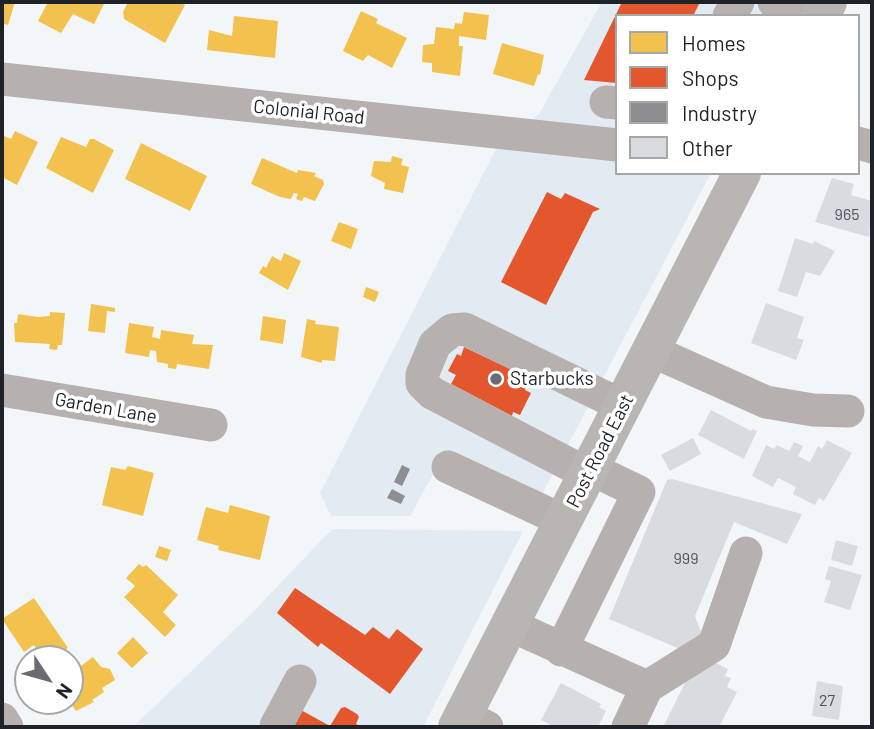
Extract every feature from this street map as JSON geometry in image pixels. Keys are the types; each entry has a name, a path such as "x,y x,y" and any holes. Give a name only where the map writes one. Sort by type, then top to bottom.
{"main road":[{"name":"Post Road East","path":"469,723 510,625 741,175"}],"street":[{"path":"774,2 809,14"},
{"name":"Colonial Road","path":"2,79 615,145"},
{"path":"561,650 639,492 589,471 444,401 425,387 422,375 435,344 443,334 465,329 623,407"},
{"path":"652,351 766,402 813,410 848,411"},
{"name":"Garden Lane","path":"2,390 211,425"},
{"path":"448,467 564,521"},
{"path":"628,727 647,687 714,645 746,553"},
{"path":"510,625 647,687"},
{"path":"276,726 300,681"},
{"path":"2,719 7,727"}],"shaded area":[{"path":"602,2 796,2 790,14 615,14 615,175 710,175 540,498 444,454 410,516 331,516 320,493 496,149 539,114"},
{"path":"332,529 523,531 423,727 133,727 252,613"}],"building: Homes":[{"path":"2,2 15,2 8,25 2,23"},
{"path":"48,2 105,2 94,24 73,14 61,33 38,21"},
{"path":"128,2 179,2 185,5 165,43 124,19 123,12"},
{"path":"361,11 378,19 376,23 407,38 392,68 368,55 363,61 343,51"},
{"path":"464,12 489,15 486,40 459,36 459,46 463,46 460,76 432,72 432,63 422,62 423,45 434,44 436,27 454,29 455,23 462,24"},
{"path":"234,16 278,21 275,58 207,50 209,30 232,36"},
{"path":"502,43 544,55 540,75 538,74 534,86 493,74"},
{"path":"15,131 38,142 17,185 2,177 2,135 11,139"},
{"path":"61,137 86,147 90,139 94,139 114,150 93,193 46,168"},
{"path":"141,143 207,176 190,211 125,179"},
{"path":"392,156 403,159 401,165 409,167 403,193 384,189 385,183 371,176 374,161 391,162"},
{"path":"262,158 297,173 298,170 316,173 314,176 323,180 324,184 315,201 304,197 302,201 296,199 298,194 294,193 291,199 280,197 251,184"},
{"path":"339,222 358,229 351,249 331,241"},
{"path":"284,253 301,261 288,290 259,273 263,266 266,268 272,256 281,261"},
{"path":"366,287 379,292 375,302 363,297"},
{"path":"91,304 115,308 115,312 107,311 105,333 88,331"},
{"path":"50,312 65,313 62,345 58,345 57,350 49,349 50,344 15,342 14,323 17,323 18,314 38,317 50,316"},
{"path":"263,316 286,320 283,344 260,340"},
{"path":"307,319 316,321 315,324 339,327 335,361 322,360 322,363 301,357"},
{"path":"129,323 154,327 152,337 160,339 161,330 194,335 192,344 213,345 209,369 177,364 176,369 168,368 168,364 157,362 156,351 150,350 149,357 125,353"},
{"path":"128,466 154,473 143,516 102,505 111,467 125,470"},
{"path":"230,505 270,516 260,560 218,550 219,546 197,540 206,507 228,513"},
{"path":"159,546 171,550 167,561 155,557"},
{"path":"139,564 143,567 146,565 178,595 163,612 176,625 165,637 124,597 135,586 126,578"},
{"path":"34,598 66,645 19,645 2,619"},
{"path":"133,637 148,653 132,668 117,653"},
{"path":"93,657 101,667 110,669 115,680 102,688 104,692 92,700 94,702 84,707 84,664"}],"building: Shops":[{"path":"622,2 700,2 694,14 616,14"},
{"path":"615,16 615,83 584,80"},
{"path":"547,192 561,199 565,193 600,209 593,212 546,305 501,282"},
{"path":"464,347 531,379 525,390 531,393 520,415 513,412 512,416 451,384 456,375 448,371 457,354 461,356"},
{"path":"295,588 365,635 373,627 389,639 397,629 423,649 390,694 321,643 318,647 277,613"},
{"path":"345,707 357,714 359,717 356,724 363,727 284,727 299,709 330,726 341,708"}],"building: Industry":[{"path":"402,465 410,469 402,486 394,482"},
{"path":"392,489 405,496 401,504 387,498"}],"building: Other":[{"path":"832,178 854,184 851,195 872,201 869,237 815,222"},
{"path":"795,238 813,244 814,241 835,251 820,276 806,272 797,297 778,291"},
{"path":"766,303 804,317 797,338 804,340 796,360 751,343"},
{"path":"711,410 751,431 757,431 744,459 698,435"},
{"path":"693,438 701,454 670,471 661,455"},
{"path":"827,440 852,453 824,501 819,498 815,505 793,494 796,487 778,478 773,487 752,476 766,445 774,449 777,445 789,451 794,442 803,446 798,456 810,462 818,446 822,449"},
{"path":"672,479 802,514 787,544 734,522 695,616 702,634 680,649 609,619 667,480"},
{"path":"836,540 858,546 852,566 831,560"},
{"path":"829,566 862,575 850,610 824,602 831,581 825,579"},
{"path":"711,660 728,669 725,676 731,678 727,687 737,692 719,727 663,727 693,667"},
{"path":"817,681 843,686 839,720 812,716"},
{"path":"561,683 601,704 599,707 606,711 598,727 555,727 541,720"}],"place":[{"name":"Starbucks","path":"496,379"}]}
